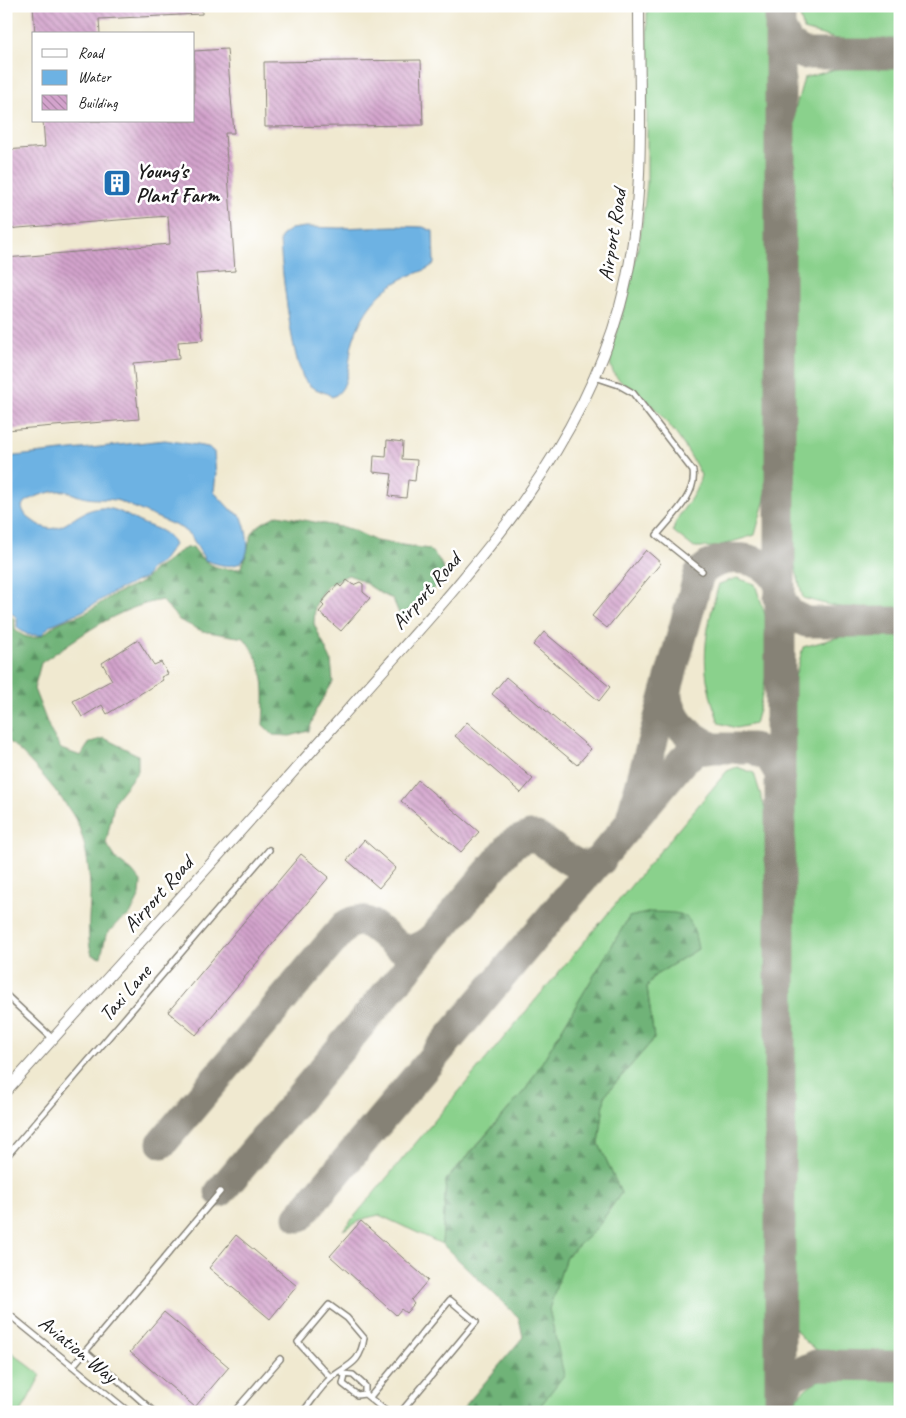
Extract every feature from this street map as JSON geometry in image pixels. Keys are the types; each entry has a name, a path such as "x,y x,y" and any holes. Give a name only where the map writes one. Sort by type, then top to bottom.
{"street":[{"name":"Airport Road","path":"6,1091 280,787 468,573 539,481 563,443 595,377 620,306 632,252 639,196 641,139 639,6"}],"lane":[{"path":"595,377 633,393 693,471 694,481 690,492 657,535 702,571"},
{"name":"Taxi Lane","path":"6,1157 269,850"},
{"path":"6,995 53,1039"},
{"path":"73,1366 220,1192"},
{"path":"370,1397 450,1300 476,1322 401,1412"},
{"path":"303,1412 331,1378 343,1374 354,1363 362,1350 364,1338 347,1318 329,1305 298,1342 331,1378"},
{"name":"Aviation Way","path":"6,1312 129,1412"},
{"path":"86,1352 154,1412"},
{"path":"234,1412 280,1359"},
{"path":"343,1374 343,1384 357,1395 365,1394 370,1397 387,1412"},
{"path":"343,1374 352,1376 365,1386 365,1394"}],"green space":[{"path":"647,6 771,6 771,398 766,495 755,535 715,547 693,547 673,531 678,518 695,492 701,475 689,453 667,423 651,404 615,376 610,361 611,350 628,292 636,256 647,183"},
{"path":"797,6 900,6 900,42 844,41 804,30"},
{"path":"900,66 900,610 875,611 839,607 803,598 793,558 789,461 788,214 792,120 804,78 843,67"},
{"path":"278,515 351,529 376,541 429,549 438,558 444,569 438,584 409,617 400,616 393,599 354,577 348,575 327,586 315,606 314,624 331,660 333,682 316,710 309,731 290,736 273,735 263,725 264,689 261,669 252,649 244,638 202,631 179,620 162,600 129,610 98,625 41,663 34,689 50,730 61,749 81,756 89,743 104,738 138,755 138,771 115,800 106,843 117,860 132,871 141,882 140,895 130,915 118,922 106,935 101,957 92,955 89,939 89,872 79,827 67,806 47,780 6,739 6,611 14,619 15,630 27,637 36,637 44,634 55,625 87,612 113,595 136,585 146,579 154,569 160,567 177,553 187,548 193,547 202,558 219,568 240,568 256,528"},
{"path":"737,578 755,584 766,620 768,650 764,687 755,724 736,728 719,723 709,690 705,660 709,621 719,584"},
{"path":"900,634 900,1357 864,1358 832,1355 818,1351 806,1342 796,1329 788,1311 788,780 792,688 803,647 843,636"},
{"path":"737,767 754,773 766,812 770,910 769,1412 549,1412 541,1405 563,1375 549,1309 566,1257 597,1228 621,1193 599,1144 605,1095 654,1039 647,987 654,976 698,949 629,917 526,1089 446,1180 442,1244 379,1215 366,1218 343,1230 727,771"},
{"path":"651,912 680,914 685,917 693,927 698,949 654,976 647,987 654,1039 605,1095 599,1144 621,1193 597,1228 566,1257 549,1309 564,1375 541,1405 549,1412 460,1412 523,1337 519,1318 442,1244 446,1181 526,1089 629,917"},
{"path":"6,1348 41,1375 21,1412 6,1412"},
{"path":"837,1375 900,1375 900,1412 790,1412 798,1397 808,1387"}],"water":[{"path":"305,227 423,227 433,231 434,264 396,282 373,303 361,321 353,341 348,372 343,388 332,397 309,385 301,372 288,314 280,240 283,234 291,229"},
{"path":"165,440 208,447 214,452 216,474 214,492 229,508 242,517 248,542 244,559 239,564 230,566 219,565 205,560 191,536 181,528 119,501 84,497 65,491 55,491 41,495 29,500 22,506 27,516 43,527 51,529 59,527 91,510 107,508 162,531 172,540 174,545 161,563 151,568 146,577 112,593 83,611 51,625 41,635 28,635 17,628 17,618 6,608 6,457"}],"building":[{"path":"33,6 202,6 202,14 99,19 100,32 35,32"},
{"name":"Young's Plant Farm","path":"227,49 234,133 225,133 235,271 196,274 203,340 178,342 179,359 133,363 139,419 6,430 6,258 170,244 168,216 6,229 6,150 45,147 43,122 195,122 195,51"},
{"path":"421,60 423,125 265,127 264,62"},
{"path":"387,440 403,442 402,459 417,460 415,481 408,480 406,498 389,496 392,474 373,472 374,456 386,457"},
{"path":"646,550 661,563 607,628 592,616"},
{"path":"347,580 353,585 360,582 363,584 363,592 370,598 341,631 319,612 324,606 321,603 338,584 341,587"},
{"path":"544,632 610,687 599,701 533,645"},
{"path":"138,640 154,665 161,662 168,674 161,677 163,680 107,714 102,705 82,717 73,701 112,680 102,663"},
{"path":"506,677 591,749 577,765 492,694"},
{"path":"467,722 533,779 521,793 455,736"},
{"path":"418,780 479,832 461,852 401,801"},
{"path":"364,840 396,868 379,888 347,860"},
{"path":"301,854 329,877 196,1035 168,1012"},
{"path":"361,1221 428,1280 411,1300 414,1304 406,1313 401,1309 396,1315 330,1256"},
{"path":"236,1235 297,1286 270,1319 209,1268"},
{"path":"164,1312 229,1367 195,1407 130,1352"}],"taxiway":[{"path":"780,6 780,1412"},
{"path":"780,28 789,45 804,54 900,54"},
{"path":"632,815 699,574 708,566 719,561 742,559 754,561 764,566 773,574 779,584"},
{"path":"779,599 790,614 806,622 900,622"},
{"path":"666,692 672,712 681,726 694,737 713,748"},
{"path":"299,1217 684,759 697,750 753,748 770,757 779,772"},
{"path":"220,1192 513,843 530,836 539,839 564,857 581,865 591,865 601,860"},
{"path":"162,1143 345,926 357,921 367,922 394,943 404,948 416,949 429,942"},
{"path":"780,1397 792,1376 816,1365 900,1366"}],"place":[{"name":"Young's Plant Farm","path":"117,183"}]}
